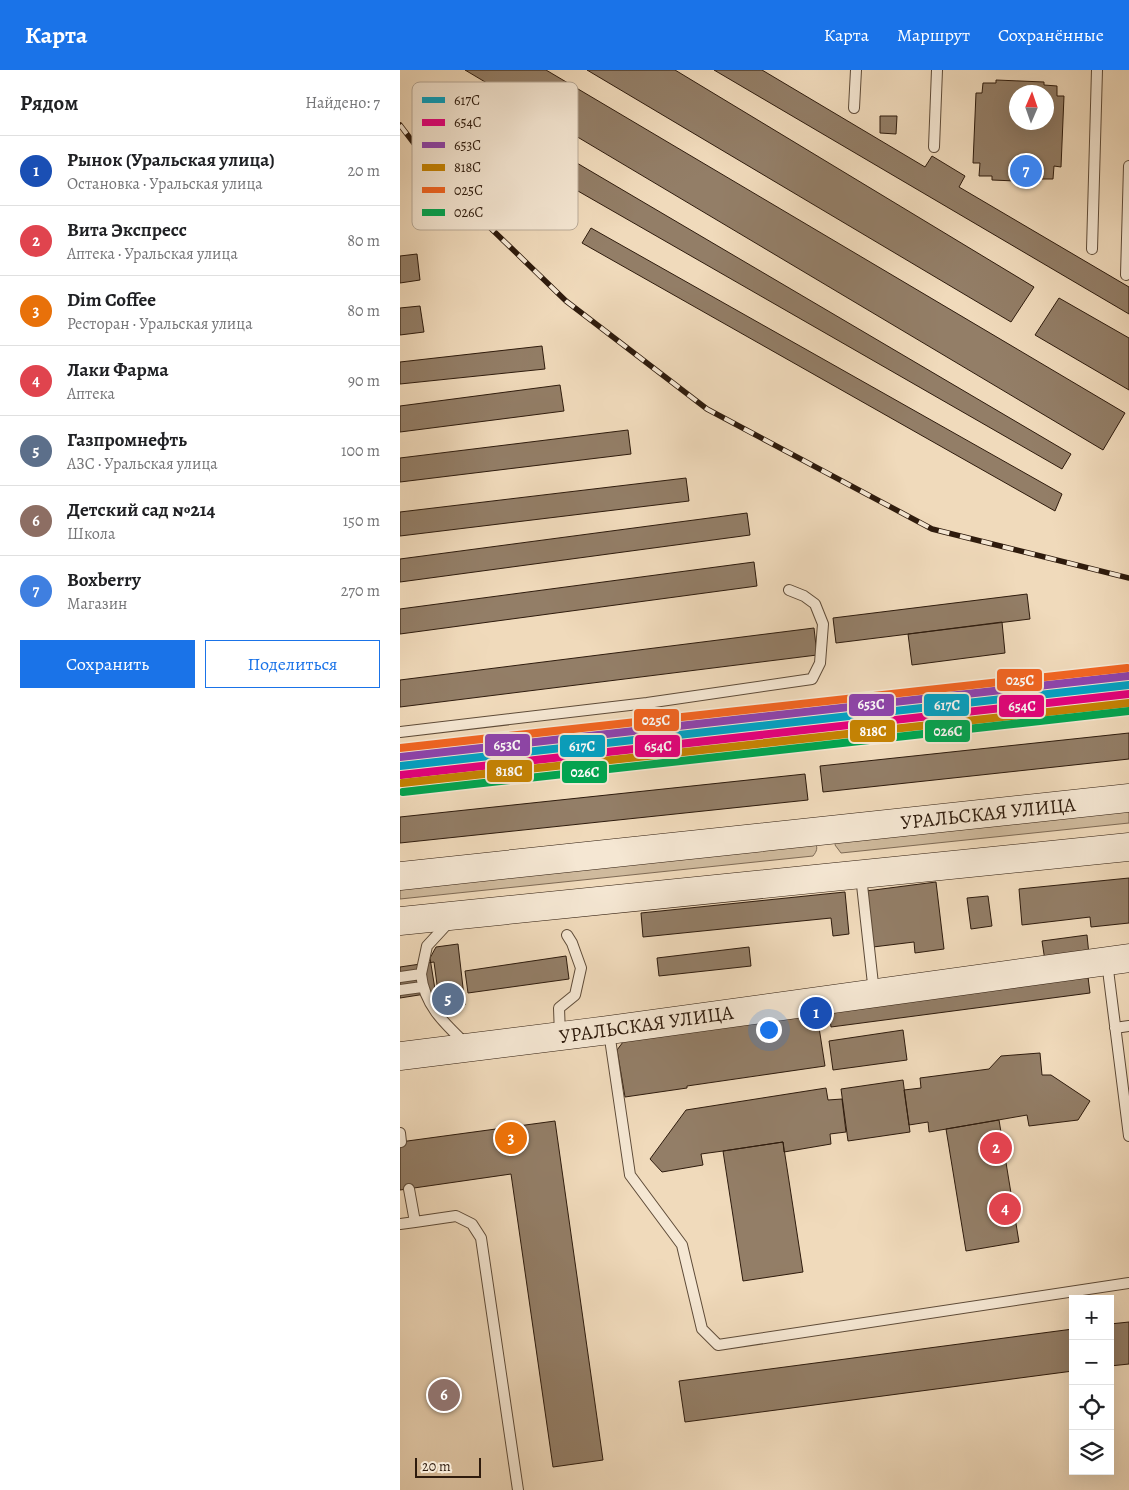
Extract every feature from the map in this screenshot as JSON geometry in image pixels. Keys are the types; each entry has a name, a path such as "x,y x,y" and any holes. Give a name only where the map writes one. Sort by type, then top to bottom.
{"main road":[{"name":"УРАЛЬСКАЯ УЛИЦА","path":"400,876 1129,798"},
{"path":"400,921 1129,847"},
{"name":"УРАЛЬСКАЯ УЛИЦА","path":"400,1056 609,1030 1118,960"}],"lane":[{"path":"854,108 856,70"},
{"path":"934,147 937,70"},
{"path":"1092,249 1097,70"},
{"path":"1126,275 1129,166"},
{"path":"400,732 647,703 812,679 820,663 823,624 815,604 804,596 789,590"},
{"path":"861,873 874,994"},
{"path":"456,915 427,946 421,974 422,987 438,1016 469,1047"},
{"path":"560,1036 558,1008 576,995 581,968 567,935"},
{"path":"1118,960 1115,1028 1129,1136"},
{"path":"400,977 421,974"},
{"path":"400,990 422,987"},
{"path":"1115,1028 1129,1026"},
{"path":"609,1030 630,1175 682,1245 702,1329 718,1345 1129,1283"},
{"path":"409,1189 415,1222"},
{"path":"400,1224 456,1216 472,1224 481,1238 518,1490"}],"shaded area":[{"path":"1129,806 1129,823 841,853 835,845 836,840"},
{"path":"815,842 817,849 813,856 400,899 400,883"}],"building":[{"path":"465,70 546,70 566,82 485,82"},
{"path":"587,70 675,70 1034,287 1011,322"},
{"path":"714,70 762,70 925,167 932,156 965,176 959,187 1129,287 1129,314"},
{"path":"996,80 1044,82 1044,85 1009,85 1009,130 1054,130 1054,86 1057,86 1057,96 1064,96 1061,167 1054,166 1053,179 1040,179 1040,182 992,180 992,176 979,176 980,163 973,163 976,93 982,93 983,83 996,83"},
{"path":"578,89 1125,413 1103,450 578,137"},
{"path":"880,116 897,116 896,134 880,133"},
{"path":"578,164 1071,454 1062,469 578,191"},
{"path":"591,228 1062,494 1055,511 582,243"},
{"path":"417,254 420,280 400,283 400,256"},
{"path":"1059,298 1129,338 1129,390 1035,335"},
{"path":"420,306 424,332 400,335 400,308"},
{"path":"542,346 545,369 400,384 400,362"},
{"path":"560,385 564,411 400,432 400,406"},
{"path":"628,430 631,454 400,482 400,458"},
{"path":"686,478 689,501 400,536 400,512"},
{"path":"747,513 750,535 400,582 400,559"},
{"path":"754,562 757,586 400,634 400,609"},
{"path":"1027,594 1030,619 836,643 833,618"},
{"path":"1002,622 1005,653 912,665 908,634"},
{"path":"814,628 817,655 400,707 400,680"},
{"path":"1129,733 1129,759 823,792 820,766"},
{"path":"805,774 808,800 400,843 400,817"},
{"path":"1129,878 1129,923 1091,927 1090,917 1022,925 1019,889"},
{"path":"936,882 944,949 915,953 914,942 873,947 866,891"},
{"path":"845,892 849,934 833,936 831,918 643,937 641,913"},
{"path":"988,896 992,926 971,929 967,898"},
{"path":"1087,935 1089,955 1045,961 1042,941"},
{"path":"458,944 465,1005 445,1008 437,1002 430,958 436,947"},
{"path":"749,947 751,966 659,976 657,958"},
{"path":"566,956 569,979 468,993 465,971"},
{"path":"434,962 438,992 400,998 400,967"},
{"path":"1088,977 1090,993 831,1027 829,1012"},
{"path":"816,1008 825,1066 625,1097 617,1050 626,1038"},
{"path":"903,1030 907,1060 833,1070 829,1041"},
{"path":"1040,1053 1042,1075 1051,1075 1090,1101 1078,1120 1029,1126 1027,1115 929,1132 928,1122 909,1125 904,1090 921,1088 920,1078 989,1069 1001,1056"},
{"path":"903,1080 910,1132 848,1141 841,1089"},
{"path":"826,1088 828,1100 842,1099 846,1132 830,1134 831,1144 784,1152 783,1142 701,1154 703,1165 662,1172 650,1159 686,1110"},
{"path":"999,1120 1019,1242 966,1251 946,1129"},
{"path":"555,1121 603,1460 553,1467 511,1174 400,1190 400,1142"},
{"path":"783,1142 803,1272 743,1281 723,1151"},
{"path":"1129,1322 1129,1364 1114,1366 1114,1324"},
{"path":"1069,1330 1069,1372 685,1422 679,1381"}],"railway":[{"path":"400,125 412,141"},
{"path":"493,230 566,301 707,409 932,529 1129,578"}],"transit line":[{"name":"025С","path":"400,748 1127,668"},
{"name":"653С","path":"400,757 1128,676"},
{"name":"617C","path":"400,766 1129,685"},
{"name":"654С","path":"401,775 1129,694"},
{"name":"818С","path":"402,783 1129,703"},
{"name":"026С","path":"403,792 1129,711"}],"place":[{"name":"Boxberry","path":"1026,171"},
{"name":"Газпромнефть","path":"448,999"},
{"name":"Рынок (Уральская улица)","path":"816,1013"},
{"name":"Dim Coffee","path":"511,1138"},
{"name":"Вита Экспресс","path":"996,1148"},
{"name":"Лаки Фарма","path":"1005,1209"},
{"name":"Детский сад №214","path":"444,1395"}]}
